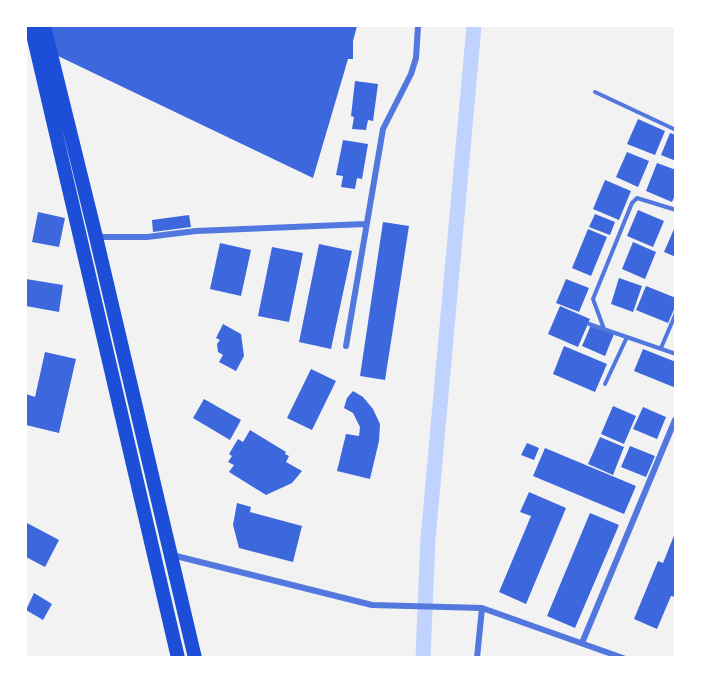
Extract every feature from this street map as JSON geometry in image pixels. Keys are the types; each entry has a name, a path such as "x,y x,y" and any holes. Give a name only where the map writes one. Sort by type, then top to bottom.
{"highway":[{"path":"30,26 178,657"},
{"path":"44,26 195,657"}],"street":[{"path":"346,346 383,129 411,74 416,58 418,26"},
{"path":"96,237 147,237 196,231 365,224"},
{"path":"582,643 675,420"},
{"path":"169,554 372,605 482,608 623,657"},
{"path":"477,657 482,608"}],"lane":[{"path":"595,92 675,129"},
{"path":"604,329 593,299 632,203 637,198 675,210"},
{"path":"661,349 675,313"},
{"path":"589,324 675,354"},
{"path":"605,384 627,337"}],"building":[{"path":"44,26 357,26 353,41 353,59 348,59 313,178 35,45"},
{"path":"355,81 378,84 373,121 368,120 366,130 352,129 354,117 351,116"},
{"path":"638,119 665,131 655,155 627,144"},
{"path":"670,133 676,135 676,161 661,155"},
{"path":"343,140 368,144 362,179 357,178 355,189 341,187 343,176 336,175"},
{"path":"627,152 649,161 638,187 616,177"},
{"path":"657,163 676,170 676,193 672,202 646,191"},
{"path":"605,180 631,191 619,220 593,209"},
{"path":"638,210 664,221 653,247 627,236"},
{"path":"38,212 65,218 59,247 32,242"},
{"path":"595,214 615,222 610,235 589,227"},
{"path":"189,215 191,227 153,232 152,220"},
{"path":"383,222 409,226 385,380 360,376"},
{"path":"588,229 607,237 591,276 572,268"},
{"path":"674,229 676,230 676,257 664,252"},
{"path":"633,242 656,252 645,279 622,269"},
{"path":"220,243 251,250 241,296 210,289"},
{"path":"319,244 352,251 331,349 299,342"},
{"path":"272,247 303,253 289,322 258,316"},
{"path":"619,278 642,286 633,312 611,304"},
{"path":"26,279 63,285 59,312 26,306"},
{"path":"566,279 589,288 579,312 556,303"},
{"path":"646,286 676,298 676,305 668,323 636,310"},
{"path":"560,306 590,319 578,347 548,334"},
{"path":"223,324 241,334 244,356 236,371 219,362 223,355 218,352 217,344 220,340 216,338"},
{"path":"591,325 614,334 605,356 582,346"},
{"path":"564,346 607,364 595,392 553,374"},
{"path":"643,349 676,362 676,388 634,371"},
{"path":"45,352 76,359 59,433 26,425 26,394 35,397"},
{"path":"311,369 336,381 312,430 287,418"},
{"path":"353,391 363,397 373,409 380,424 379,441 370,479 337,471 346,434 359,436 360,427 353,413 344,408 347,398"},
{"path":"204,399 241,420 230,440 193,418"},
{"path":"613,406 636,416 624,444 601,434"},
{"path":"643,407 666,417 657,439 633,429"},
{"path":"250,430 286,452 285,454 289,456 286,462 302,471 292,483 266,495 229,472 234,465 228,462 232,456 229,454 238,439 243,442"},
{"path":"600,437 624,447 613,475 588,464"},
{"path":"527,443 539,448 534,460 521,455"},
{"path":"630,446 655,456 646,477 621,467"},
{"path":"545,448 636,486 624,514 533,476"},
{"path":"529,492 566,508 526,604 499,592 531,516 520,512"},
{"path":"237,503 251,507 250,512 302,526 293,562 239,548 233,525"},
{"path":"590,513 619,525 575,628 547,616"},
{"path":"27,523 59,540 45,567 26,557"},
{"path":"675,533 676,597 671,596 657,629 634,619 658,561 663,563"},
{"path":"34,593 52,604 43,620 26,610"}],"waterway":[{"path":"423,658 428,539 474,26"}]}
